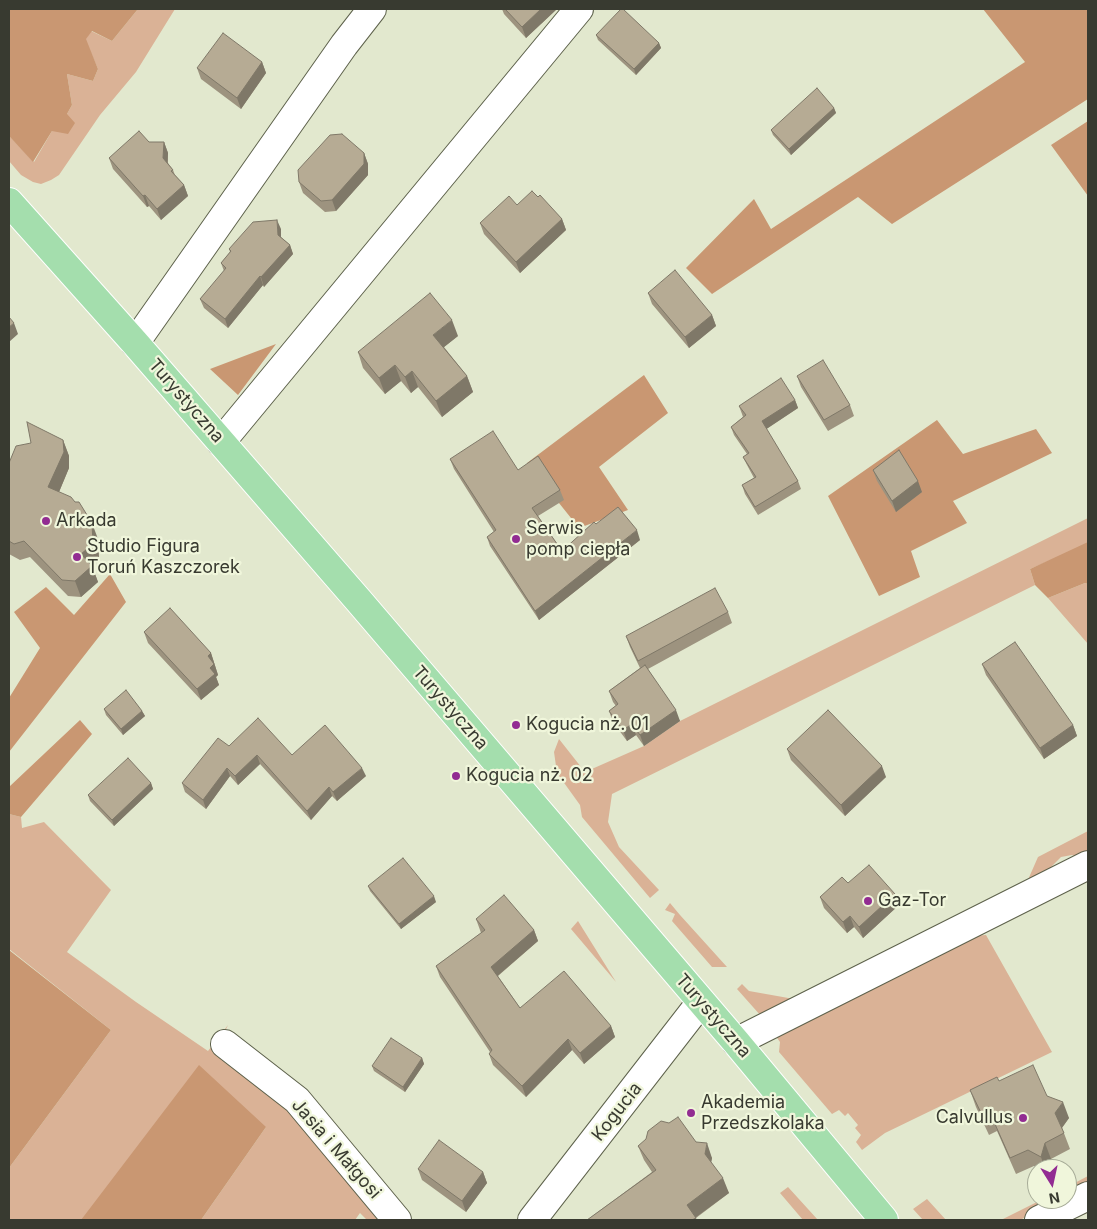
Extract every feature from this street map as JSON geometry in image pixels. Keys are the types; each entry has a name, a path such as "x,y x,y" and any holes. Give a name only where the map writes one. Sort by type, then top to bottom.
{"main road":[{"name":"Turystyczna","path":"9,202 221,442 736,1042 884,1220"}],"street":[{"path":"135,343 344,45 372,9"},
{"path":"221,442 579,9"},
{"path":"736,1042 1088,865"},
{"name":"Kogucia","path":"532,1220 701,1002"},
{"name":"Jasia i Małgosi","path":"225,1044 296,1100 397,1220"},
{"path":"1039,1220 1088,1196"}],"shaded area":[{"path":"9,9 138,9 112,41 92,31 86,39 98,69 93,81 67,74 72,105 67,114 75,123 68,134 52,131 33,162 9,136"},
{"path":"138,9 175,9 136,72 100,115 59,175 41,184 21,175 9,161 9,136 34,162 52,131 67,114 72,105 67,74 93,81 98,69 85,39 91,31 112,41"},
{"path":"983,9 1088,9 1088,99 892,224 858,197 712,294 686,268 754,199 771,229 1025,62"},
{"path":"1088,121 1088,196 1051,145"},
{"path":"276,344 238,395 210,369"},
{"path":"644,375 668,413 599,467 628,510 579,528 527,463"},
{"path":"937,420 963,454 1036,429 1052,453 953,501 967,523 911,551 920,577 879,596 828,496"},
{"path":"1088,518 1088,544 1030,569 1035,585 612,794 608,822 619,847 659,890 650,898 582,817 580,805 557,773 554,752 559,739 585,772 644,746 680,721"},
{"path":"1088,542 1088,584 1085,583 1048,598 1035,585 1030,569"},
{"path":"110,574 126,602 9,752 9,698 40,648 14,612 46,587 74,615"},
{"path":"1085,583 1088,584 1088,644 1048,598"},
{"path":"80,720 92,734 21,817 9,814 9,787"},
{"path":"9,814 21,817 22,828 44,822 111,890 67,952 208,1051 228,1025 218,1046 288,1105 385,1220 367,1220 360,1213 355,1220 201,1220 266,1127 83,1220 9,1220 9,1168 111,1030 9,949"},
{"path":"1088,831 1088,860 1072,855 1061,857 1046,876 761,1016 737,989 742,984 749,991 794,999 1027,882 1038,857"},
{"path":"670,903 727,967 712,967 672,921 675,914 665,910"},
{"path":"578,921 616,982 571,929"},
{"path":"986,935 1052,1052 885,1133 862,1150 856,1142 861,1135 855,1128 858,1125 848,1113 845,1116 839,1110 832,1114 779,1052 780,1042 775,1035 973,936"},
{"path":"9,950 111,1030 9,1168"},
{"path":"199,1065 266,1127 201,1220 81,1220"},
{"path":"1088,1176 1088,1185 1077,1191 1077,1182"},
{"path":"788,1187 818,1220 803,1220 780,1193"},
{"path":"927,1199 946,1220 923,1220 913,1209"},
{"path":"1027,1207 1027,1209 1041,1209 1020,1220 1001,1220"}],"building":[{"path":"505,9 541,9 522,27"},
{"path":"621,9 659,43 634,69 596,35"},
{"path":"223,33 262,62 237,98 197,68"},
{"path":"817,88 834,108 789,149 771,130"},
{"path":"139,131 149,142 164,142 163,158 173,170 171,171 184,185 157,209 109,158"},
{"path":"342,134 364,153 364,164 332,200 321,201 299,182 298,170 330,135"},
{"path":"532,191 538,197 540,195 562,219 516,262 480,223 509,196 517,205"},
{"path":"277,220 278,235 290,245 260,276 225,319 200,299 226,268 221,263 231,251 229,249 253,222"},
{"path":"675,270 712,315 685,337 648,293"},
{"path":"430,293 452,320 433,335 467,376 436,401 412,371 405,377 395,365 379,378 358,352"},
{"path":"9,317 14,323 9,327"},
{"path":"823,360 850,405 824,420 797,376"},
{"path":"781,378 795,400 762,421 798,481 755,507 742,485 756,477 743,457 749,453 731,427 746,415 739,406"},
{"path":"27,422 63,440 64,452 48,487 71,497 75,502 79,502 92,523 93,544 81,554 92,566 75,581 62,580 24,541 14,544 9,541 9,463 16,446 31,443"},
{"path":"493,431 518,470 538,456 560,490 532,508 562,551 594,522 596,524 618,507 637,530 535,611 487,537 496,530 450,459"},
{"path":"899,450 918,481 892,501 873,470"},
{"path":"715,588 728,612 638,661 626,636"},
{"path":"170,608 211,653 208,656 214,664 210,668 215,674 197,689 144,632"},
{"path":"1015,642 1073,725 1040,748 982,664"},
{"path":"645,665 676,710 640,735 632,724 623,730 609,711 618,704 609,691"},
{"path":"126,690 142,711 121,729 104,709"},
{"path":"828,710 882,766 841,805 787,749"},
{"path":"258,718 292,755 325,725 362,768 333,792 329,787 307,811 257,755 235,776 227,768 203,800 182,783 218,738 229,746"},
{"path":"128,758 151,783 112,820 88,795"},
{"path":"403,858 434,896 399,924 368,886"},
{"path":"869,865 895,894 859,927 850,916 843,922 820,897 842,877 848,883"},
{"path":"504,895 534,930 491,967 520,1008 564,971 611,1026 580,1053 568,1039 522,1086 489,1054 492,1050 436,966 485,930 476,919"},
{"path":"391,1038 422,1058 403,1087 372,1066"},
{"path":"1033,1065 1047,1096 1063,1102 1055,1113 1064,1133 1045,1143 1041,1157 1028,1150 1010,1158 991,1115 984,1119 970,1090 997,1077 999,1081"},
{"path":"678,1117 696,1142 707,1143 705,1154 723,1178 687,1205 696,1218 692,1220 587,1220 656,1170 638,1146 646,1139 648,1131 661,1121 669,1123"},
{"path":"439,1140 483,1172 462,1201 418,1169"}],"place":[{"name":"Arkada","path":"46,521"},
{"name":"Serwis pomp ciepła","path":"516,539"},
{"name":"Studio Figura Toruń Kaszczorek","path":"77,557"},
{"name":"Kogucia nż. 01","path":"516,725"},
{"name":"Kogucia nż. 02","path":"456,776"},
{"name":"Gaz-Tor","path":"868,901"},
{"name":"Akademia Przedszkolaka","path":"691,1113"},
{"name":"Calvullus","path":"1023,1118"}]}
